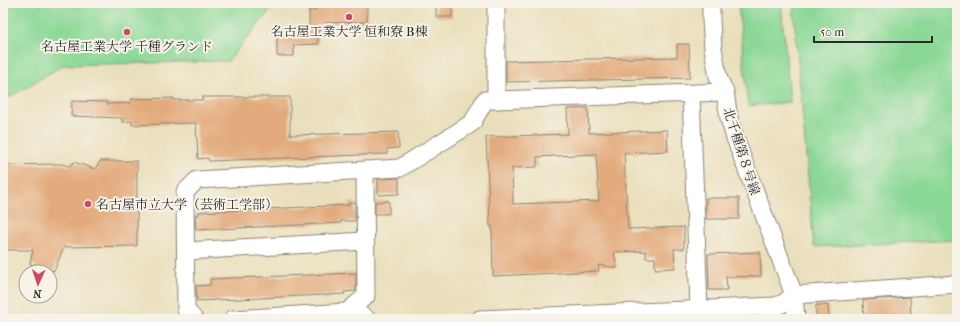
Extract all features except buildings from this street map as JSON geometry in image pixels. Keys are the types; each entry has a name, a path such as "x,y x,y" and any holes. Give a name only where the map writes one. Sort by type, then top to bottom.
{"street":[{"path":"496,3 496,100"},
{"name":"北千種第８号線","path":"711,3 713,48 718,77 725,92 729,118 735,138 794,295 796,319"},
{"path":"194,319 186,310 185,192 197,180 400,168 472,123 485,100 725,92"},
{"path":"691,94 700,309"},
{"path":"234,319 347,312 366,296 365,170"},
{"path":"186,251 365,241"},
{"path":"480,319 775,306 782,304 794,295 957,284"},
{"path":"351,309 367,319"}],"green space":[{"name":"名古屋工業大学 千種グランド","path":"3,3 276,3 228,61 63,65 3,101"},
{"path":"738,3 781,3 790,102 748,106"},
{"path":"793,3 957,3 957,240 814,247"}],"place":[{"name":"名古屋工業大学 恒和寮 B棟","path":"349,17"},
{"name":"名古屋工業大学 千種グランド","path":"127,32"},
{"name":"名古屋市立大学（芸術工学部）","path":"88,204"}]}
